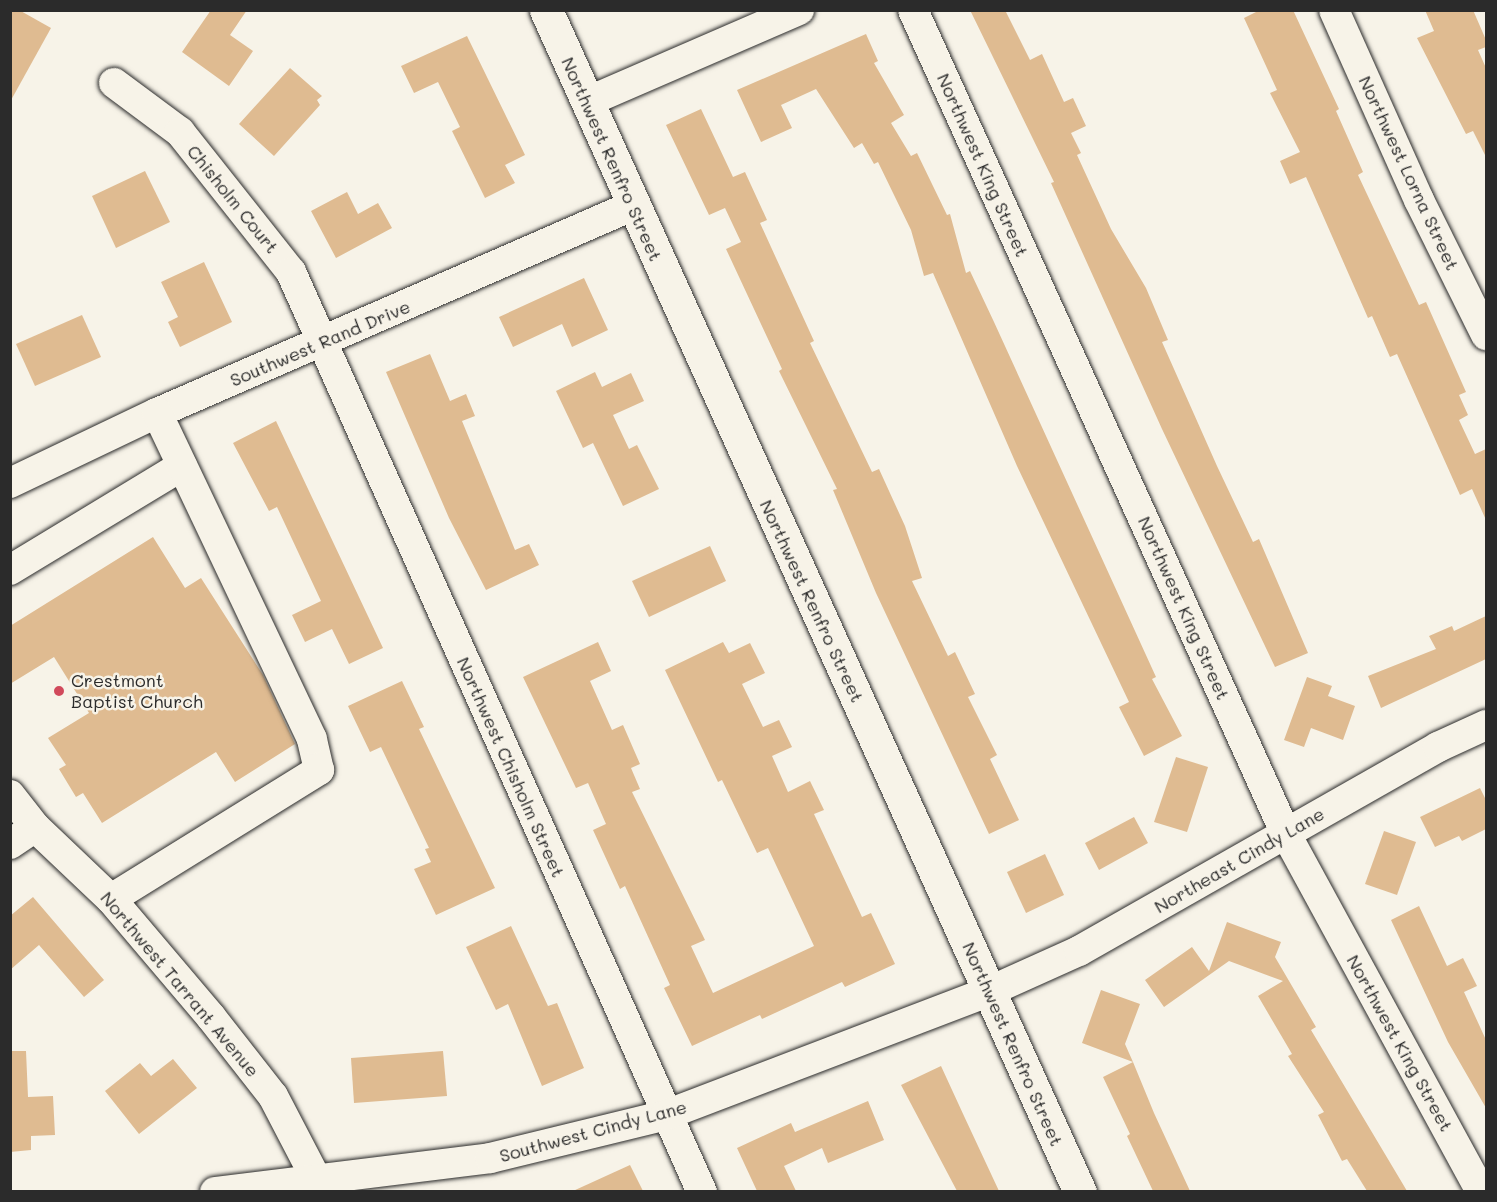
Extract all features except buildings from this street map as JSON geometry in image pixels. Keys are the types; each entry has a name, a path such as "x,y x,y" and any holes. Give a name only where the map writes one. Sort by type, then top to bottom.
{"main road":[{"name":"Northwest Renfro Street","path":"546,10 589,101 632,206 1080,1191"}],"street":[{"path":"589,101 800,10"},
{"name":"Northwest King Street","path":"913,10 1286,834 1481,1191"},
{"name":"Northwest Lorna Street","path":"1334,10 1419,200 1486,335"},
{"name":"Chisholm Court","path":"114,83 180,132 237,200 291,272 321,341"},
{"name":"Southwest Rand Drive","path":"10,483 157,413 632,206"},
{"name":"Northwest Chisholm Street","path":"321,341 702,1191"},
{"path":"111,898 319,770 312,739 157,413"},
{"path":"10,570 182,466"},
{"name":"Northeast Cindy Lane","path":"990,991 1079,951 1438,747 1486,725"},
{"name":"Northwest Tarrant Avenue","path":"10,795 35,827 111,898 273,1096 320,1186"},
{"path":"10,844 35,827"},
{"name":"Southwest Cindy Lane","path":"214,1191 320,1186 490,1158 666,1115 990,991"}],"place":[{"name":"Crestmont Baptist Church","path":"59,691"}]}
